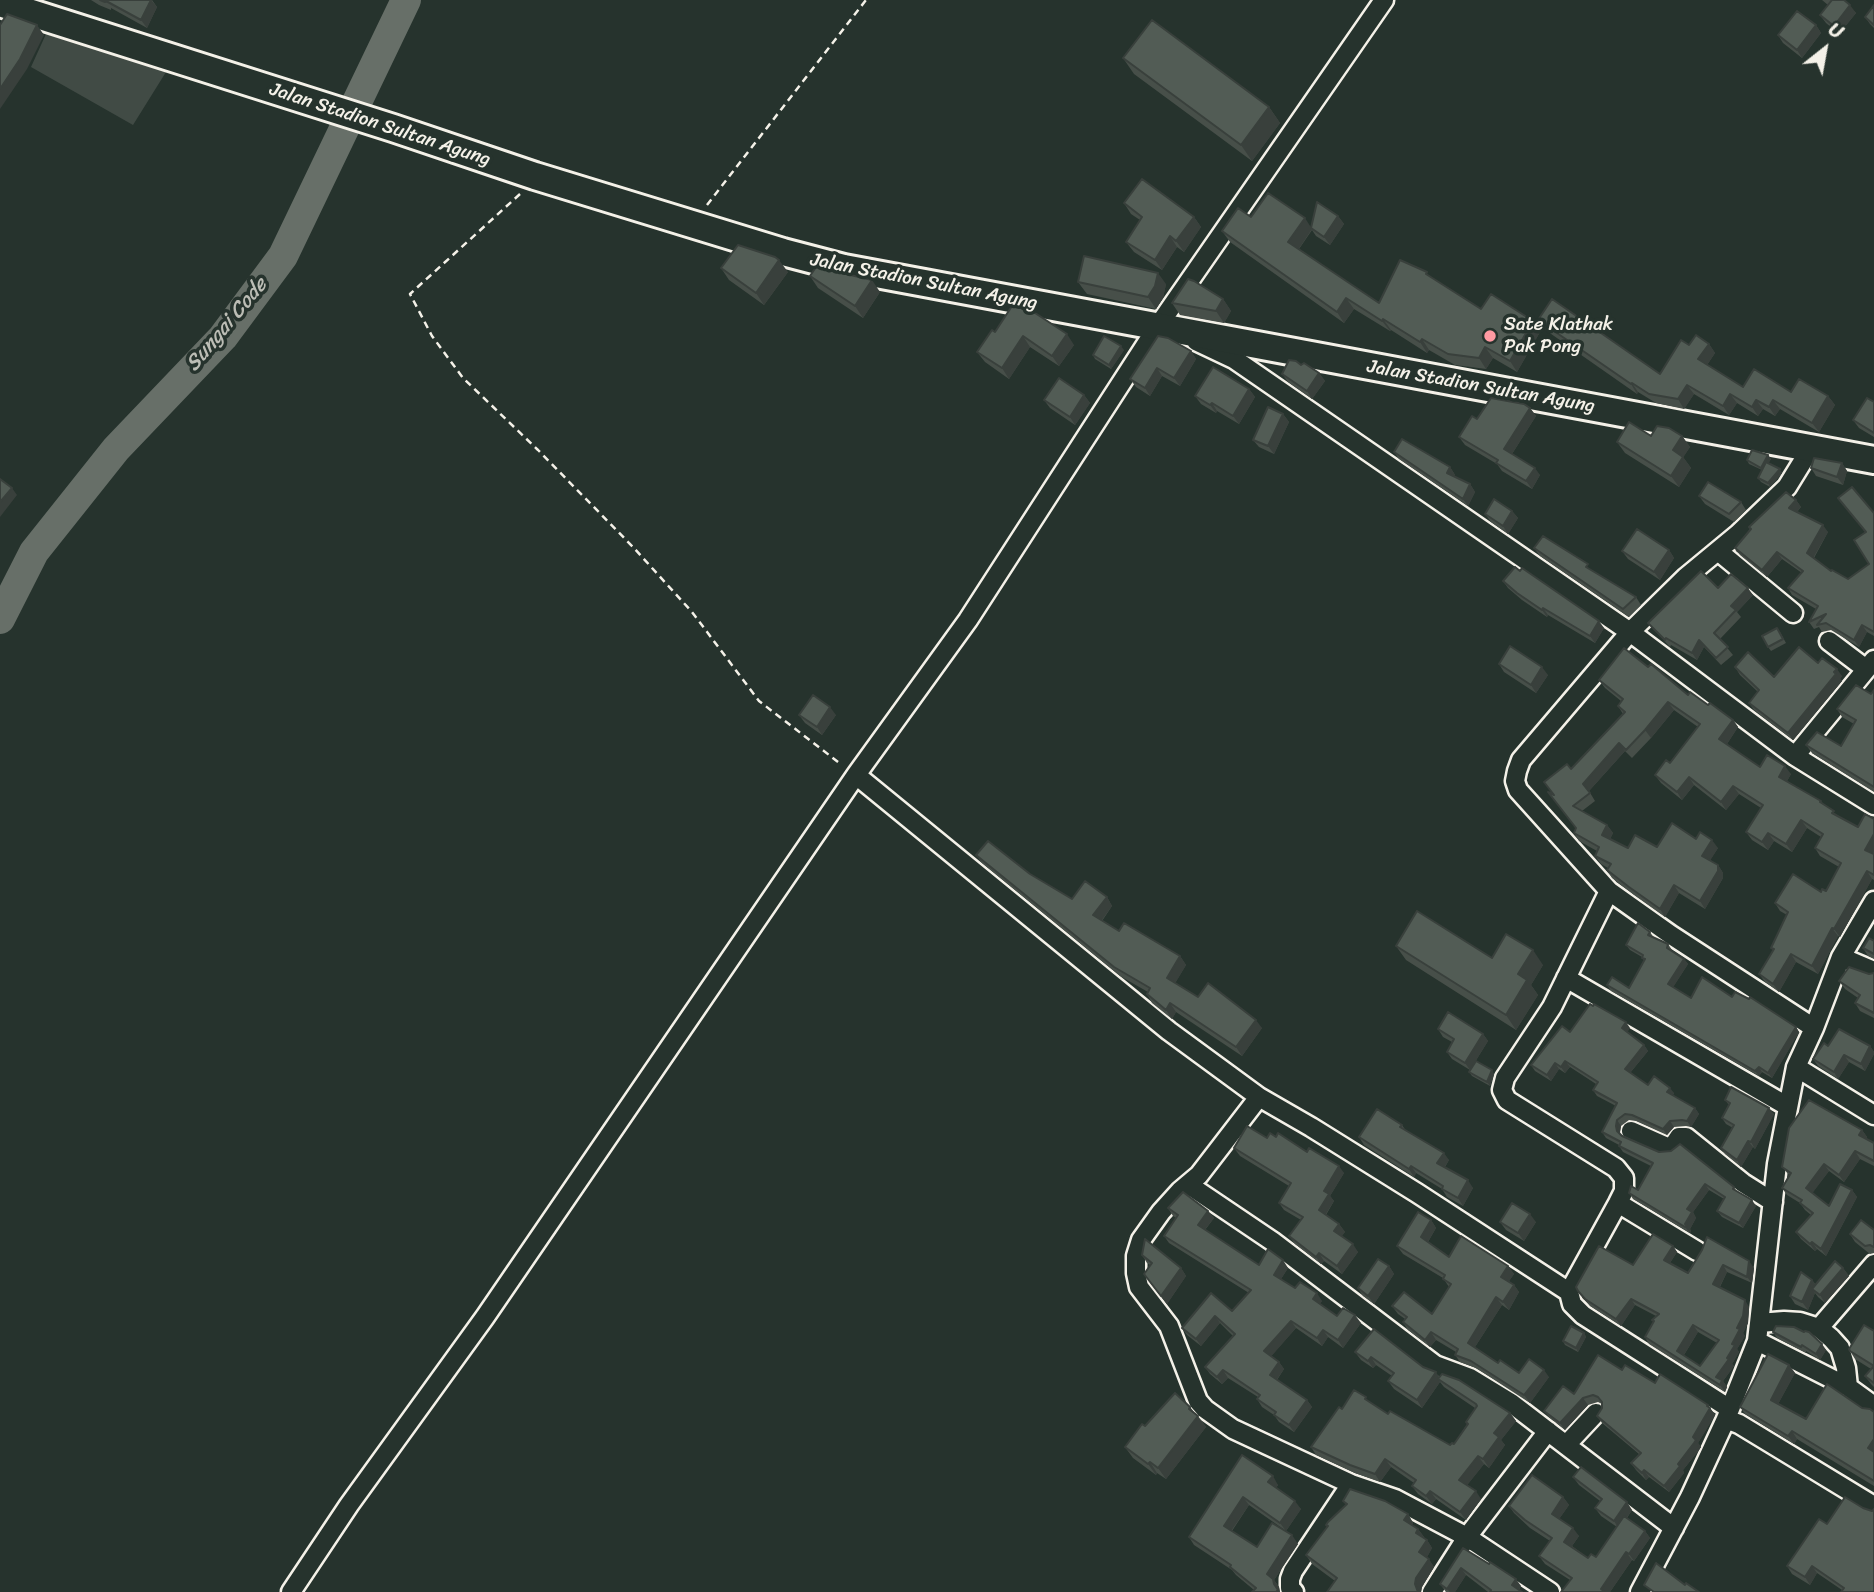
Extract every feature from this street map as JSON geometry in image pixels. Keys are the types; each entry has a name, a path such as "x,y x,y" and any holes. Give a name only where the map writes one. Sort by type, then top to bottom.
{"main road":[{"name":"Jalan Stadion Sultan Agung","path":"7,7 265,86 692,225 844,268 1874,460"}],"street":[{"path":"291,1592 349,1505 508,1284 856,775 968,620 1384,0"},
{"path":"1166,328 1234,359 1630,632 1795,756 1874,804"},
{"path":"1811,448 1787,487 1738,534 1686,577 1630,632 1521,760 1516,781 1518,790 1609,891 1671,935 1814,1028"},
{"path":"1718,551 1793,613"},
{"path":"1795,756 1870,664 1829,641"},
{"path":"856,775 1169,1031 1259,1097 1417,1193 1569,1292"},
{"path":"1609,891 1552,1007 1505,1078 1502,1090 1507,1100 1616,1168 1624,1178 1624,1191 1569,1292 1572,1304 1583,1315 1739,1423 1874,1506"},
{"path":"1640,1592 1690,1497 1728,1414 1758,1332 1777,1164 1796,1067 1841,957 1874,901"},
{"path":"1841,957 1874,971"},
{"path":"1566,978 1787,1106"},
{"path":"1796,1067 1874,1115"},
{"path":"1259,1097 1208,1165 1161,1212 1141,1240 1136,1256 1139,1287 1168,1326 1198,1401 1233,1429 1351,1484 1395,1499 1467,1537 1548,1591"},
{"path":"1631,1131 1667,1147 1673,1146 1679,1137 1686,1136 1743,1183 1773,1202"},
{"path":"1189,1185 1272,1241 1435,1365 1470,1378 1511,1403 1674,1528"},
{"path":"1618,1203 1697,1251"},
{"path":"1819,1328 1872,1271"},
{"path":"1758,1332 1784,1321 1800,1322 1819,1328 1840,1348 1848,1387"},
{"path":"1758,1332 1874,1406"},
{"path":"1567,1444 1596,1413"},
{"path":"1433,1592 1467,1537 1548,1431"},
{"path":"1294,1592 1290,1588 1293,1572 1351,1484"}],"path":[{"path":"692,225 866,0"},
{"path":"535,176 526,188 410,294 416,307 432,336 463,378 642,556 692,612 760,701 856,775"}],"shaded area":[{"path":"62,30 171,64 133,125 31,67 46,34 59,38"}],"building":[{"path":"100,0 151,0 141,20"},
{"path":"1832,0 1844,0 1850,5 1834,26 1820,15"},
{"path":"1874,5 1874,25 1865,17"},
{"path":"1797,11 1816,25 1797,50 1778,35"},
{"path":"7,14 37,25 20,59 0,89 0,25"},
{"path":"1152,20 1269,107 1241,145 1123,58"},
{"path":"1142,179 1194,217 1176,241 1170,236 1155,260 1126,242 1142,217 1124,203"},
{"path":"1268,193 1305,218 1288,242 1379,303 1400,260 1427,272 1426,274 1481,309 1491,294 1533,321 1510,361 1485,347 1479,358 1448,354 1422,339 1420,342 1346,298 1337,312 1222,231 1238,208 1251,217"},
{"path":"1317,202 1338,216 1324,237 1311,228"},
{"path":"738,245 779,260 756,293 721,268"},
{"path":"1084,256 1158,273 1155,286 1148,297 1078,282"},
{"path":"816,267 872,280 855,306 810,276"},
{"path":"1188,279 1223,299 1216,311 1172,303"},
{"path":"1552,299 1660,374 1681,340 1689,345 1696,335 1709,344 1698,359 1743,387 1754,369 1791,392 1799,379 1828,396 1812,423 1773,400 1769,407 1756,400 1752,407 1730,394 1723,406 1687,385 1678,399 1649,394 1538,320"},
{"path":"1012,306 1029,309 1067,334 1052,356 1023,336 1002,368 977,352 992,330 995,332"},
{"path":"1104,336 1121,346 1109,365 1093,355"},
{"path":"1158,336 1168,338 1191,351 1174,378 1157,368 1145,388 1130,379"},
{"path":"1289,360 1301,365 1304,363 1319,373 1307,391 1282,374"},
{"path":"1213,367 1249,389 1233,416 1195,396"},
{"path":"1059,378 1084,395 1070,417 1044,400"},
{"path":"1491,398 1524,404 1530,408 1504,449 1535,468 1526,481 1496,463 1498,460 1459,437 1472,416 1477,419"},
{"path":"1867,398 1874,402 1874,433 1853,420"},
{"path":"1268,407 1283,414 1268,446 1253,440"},
{"path":"1629,422 1651,436 1657,426 1669,428 1682,436 1673,450 1683,457 1671,476 1617,442"},
{"path":"1402,439 1450,467 1447,473 1470,484 1463,499 1394,452"},
{"path":"1752,450 1768,455 1761,468 1747,460"},
{"path":"1814,458 1842,463 1837,477 1811,468"},
{"path":"1766,462 1780,469 1768,483 1758,478"},
{"path":"0,479 12,488 0,502"},
{"path":"1708,482 1741,502 1729,514 1699,496"},
{"path":"1852,487 1874,513 1874,632 1862,625 1854,640 1826,623 1817,625 1826,614 1809,622 1818,606 1788,588 1803,571 1777,552 1762,570 1735,548 1751,529 1749,527 1786,492 1796,500 1789,508 1823,525 1807,553 1831,571 1848,579 1869,564 1854,540 1866,532 1838,498"},
{"path":"1494,499 1512,511 1503,526 1485,514"},
{"path":"1637,529 1669,550 1654,572 1622,551"},
{"path":"1543,536 1588,564 1586,567 1636,597 1623,609 1534,548"},
{"path":"1515,567 1520,571 1522,568 1599,621 1590,636 1543,608 1542,610 1503,581"},
{"path":"1701,571 1718,588 1731,574 1748,588 1731,606 1736,610 1714,633 1728,647 1716,658 1699,640 1692,653 1666,638 1665,640 1648,623"},
{"path":"1777,628 1783,639 1768,647 1762,636"},
{"path":"1510,646 1542,667 1531,685 1499,664"},
{"path":"1799,647 1818,663 1822,658 1837,669 1834,672 1836,674 1788,733 1749,703 1759,690 1735,667 1748,652 1774,677"},
{"path":"1624,648 1648,667 1651,664 1688,695 1690,692 1708,705 1710,703 1733,720 1719,739 1760,767 1767,755 1785,766 1779,777 1821,801 1834,811 1832,813 1858,827 1865,814 1874,819 1874,834 1865,850 1874,854 1874,875 1867,871 1812,966 1791,954 1773,984 1759,974 1774,949 1771,948 1788,912 1775,903 1793,874 1821,892 1822,889 1826,891 1841,863 1815,848 1823,834 1801,820 1786,844 1768,833 1762,842 1746,832 1763,805 1733,786 1721,802 1689,777 1677,792 1655,775 1666,760 1670,763 1700,724 1668,702 1626,750 1619,743 1583,784 1590,793 1573,806 1607,825 1602,835 1628,848 1635,835 1657,847 1672,823 1696,839 1700,832 1712,840 1702,856 1718,865 1718,871 1700,901 1674,885 1660,909 1629,887 1607,870 1611,864 1595,856 1599,847 1574,833 1576,828 1548,792 1554,795 1544,782 1567,764 1571,769 1625,712 1618,706 1623,699 1599,680"},
{"path":"1856,685 1871,694 1874,690 1874,787 1806,745 1817,732 1841,746 1856,720 1837,709"},
{"path":"813,695 830,707 817,727 799,715"},
{"path":"988,841 1030,874 1072,899 1085,881 1107,897 1093,915 1119,931 1124,923 1180,956 1167,978 1198,997 1208,983 1256,1020 1236,1047 1170,1003 1166,1010 1147,994 1150,988 1114,967 976,855"},
{"path":"1417,911 1492,958 1506,934 1533,950 1518,974 1527,980 1506,1015 1396,946"},
{"path":"1638,923 1650,932 1648,935 1668,944 1667,948 1684,959 1668,984 1691,998 1702,977 1732,997 1735,992 1749,999 1750,997 1796,1027 1768,1073 1759,1067 1755,1071 1607,985 1612,977 1629,988 1645,959 1626,945"},
{"path":"1869,938 1874,941 1874,954 1863,948"},
{"path":"1849,967 1869,974 1874,973 1874,1013 1855,1003 1860,995 1839,981"},
{"path":"1590,1004 1626,1022 1622,1028 1644,1045 1625,1069 1648,1085 1654,1076 1670,1088 1667,1092 1695,1108 1687,1121 1670,1121 1663,1129 1625,1114 1617,1120 1617,1131 1622,1136 1659,1152 1671,1151 1680,1144 1734,1187 1733,1189 1752,1200 1739,1223 1717,1211 1725,1197 1705,1184 1687,1209 1692,1212 1685,1227 1629,1193 1631,1186 1638,1190 1653,1163 1619,1146 1621,1142 1602,1132 1617,1103 1593,1090 1598,1082 1565,1061 1561,1067 1555,1063 1547,1075 1531,1065 1562,1026 1570,1032"},
{"path":"1448,1012 1483,1034 1465,1063 1447,1052 1454,1039 1438,1029"},
{"path":"1839,1029 1870,1046 1861,1064 1844,1055 1834,1072 1813,1059 1824,1043 1828,1046"},
{"path":"1476,1061 1492,1070 1487,1082 1469,1072"},
{"path":"1731,1087 1769,1108 1751,1142 1748,1141 1737,1160 1721,1148 1734,1125 1722,1118 1730,1103 1725,1100"},
{"path":"1809,1100 1862,1130 1859,1135 1874,1143 1874,1161 1855,1151 1839,1175 1824,1164 1806,1188 1829,1206 1840,1184 1852,1190 1821,1249 1796,1232 1813,1213 1800,1203 1802,1200 1782,1188 1791,1173 1782,1167 1789,1128"},
{"path":"1377,1109 1402,1125 1400,1127 1444,1153 1437,1163 1468,1180 1458,1198 1411,1166 1409,1169 1359,1137"},
{"path":"1247,1126 1267,1138 1270,1133 1276,1137 1278,1133 1307,1152 1309,1148 1339,1166 1324,1191 1329,1194 1319,1210 1339,1224 1334,1231 1353,1244 1337,1266 1319,1253 1316,1257 1289,1236 1303,1217 1279,1203 1291,1183 1234,1148"},
{"path":"1183,1192 1208,1211 1198,1225 1259,1265 1268,1249 1283,1260 1274,1275 1295,1288 1300,1282 1317,1293 1313,1299 1337,1316 1343,1308 1355,1315 1338,1340 1323,1330 1317,1338 1291,1321 1264,1351 1279,1362 1270,1375 1307,1400 1289,1425 1257,1399 1260,1395 1223,1370 1217,1377 1205,1367 1235,1334 1215,1316 1196,1339 1182,1328 1211,1293 1232,1311 1251,1290 1164,1236 1178,1215 1168,1208"},
{"path":"1512,1203 1530,1214 1518,1233 1500,1222"},
{"path":"1418,1212 1431,1220 1421,1237 1449,1257 1461,1236 1508,1266 1501,1277 1514,1285 1503,1302 1496,1297 1468,1343 1519,1373 1529,1359 1544,1370 1524,1395 1471,1361 1455,1355 1458,1349 1431,1332 1425,1340 1403,1322 1407,1317 1392,1306 1404,1292 1432,1314 1451,1284 1443,1279 1445,1275 1397,1246"},
{"path":"1861,1220 1874,1230 1874,1247 1865,1246 1850,1234"},
{"path":"1653,1234 1673,1246 1664,1260 1688,1273 1707,1237 1749,1261 1747,1277 1723,1265 1713,1284 1745,1300 1743,1316 1737,1328 1740,1329 1732,1344 1735,1345 1716,1377 1722,1380 1720,1385 1645,1337 1654,1321 1652,1320 1659,1314 1631,1299 1616,1319 1585,1299 1576,1287 1599,1246 1633,1265","holes":["1693,1325 1719,1340 1700,1366 1677,1351"]},
{"path":"1145,1239 1181,1268 1161,1296 1144,1274 1152,1263 1142,1255"},
{"path":"1378,1259 1389,1266 1368,1296 1358,1288"},
{"path":"1835,1261 1843,1268 1820,1295 1812,1289"},
{"path":"1801,1272 1812,1280 1802,1302 1790,1296"},
{"path":"1864,1325 1874,1331 1874,1366 1849,1349"},
{"path":"1571,1326 1584,1333 1576,1348 1563,1341"},
{"path":"1776,1326 1794,1327 1809,1332 1822,1344 1816,1354 1773,1332"},
{"path":"1374,1329 1423,1367 1436,1372 1417,1400 1388,1381 1394,1373 1371,1357 1368,1361 1355,1352"},
{"path":"1768,1354 1789,1365 1771,1400 1806,1419 1827,1384 1862,1408 1874,1412 1874,1439 1868,1448 1874,1452 1874,1481 1792,1431 1788,1436 1740,1407"},
{"path":"1598,1355 1622,1370 1625,1365 1655,1383 1660,1374 1710,1408 1693,1437 1696,1440 1664,1486 1631,1463 1641,1453 1597,1416 1602,1408 1598,1397 1593,1395 1583,1398 1560,1423 1544,1411 1563,1386 1574,1394"},
{"path":"1874,1366 1874,1383 1865,1376"},
{"path":"1442,1374 1459,1380 1510,1413 1494,1433 1499,1437 1483,1459 1478,1456 1459,1480 1476,1491 1460,1512 1430,1491 1426,1496 1412,1486 1416,1480 1385,1459 1375,1474 1311,1447 1354,1390 1388,1414 1390,1411 1450,1445 1454,1444 1477,1406 1438,1379"},
{"path":"1175,1393 1198,1416 1158,1468 1125,1447 1142,1424 1145,1426"},
{"path":"1242,1455 1273,1476 1268,1482 1295,1501 1280,1523 1243,1497 1224,1526 1257,1547 1272,1523 1292,1535 1267,1574 1273,1579 1278,1590 1276,1592 1252,1592 1256,1588 1230,1567 1231,1565 1189,1537"},
{"path":"1581,1467 1627,1502 1614,1521 1595,1508 1602,1499 1573,1477"},
{"path":"1532,1475 1563,1497 1552,1514 1573,1528 1564,1542 1588,1558 1591,1554 1596,1557 1624,1516 1645,1531 1629,1554 1626,1552 1601,1589 1605,1592 1561,1592 1572,1578 1539,1556 1552,1538 1509,1506"},
{"path":"1350,1489 1385,1501 1408,1514 1404,1520 1418,1529 1416,1533 1427,1540 1419,1552 1429,1559 1416,1578 1418,1592 1327,1592 1337,1578 1306,1555 1328,1526 1328,1522 1347,1504 1343,1501"},
{"path":"1845,1497 1863,1508 1872,1511 1874,1509 1874,1592 1841,1592 1844,1588 1812,1566 1805,1577 1787,1566 1819,1519 1827,1524"},
{"path":"1463,1548 1516,1579 1512,1585 1522,1592 1490,1592 1491,1590 1461,1568 1447,1589 1440,1584"},
{"path":"1656,1563 1699,1592 1654,1592 1644,1585"}],"waterway":[{"name":"Sungai Code","path":"0,619 34,552 116,449 223,337 283,256 406,0"}],"place":[{"name":"Sate Klathak Pak Pong","path":"1490,336"}]}
